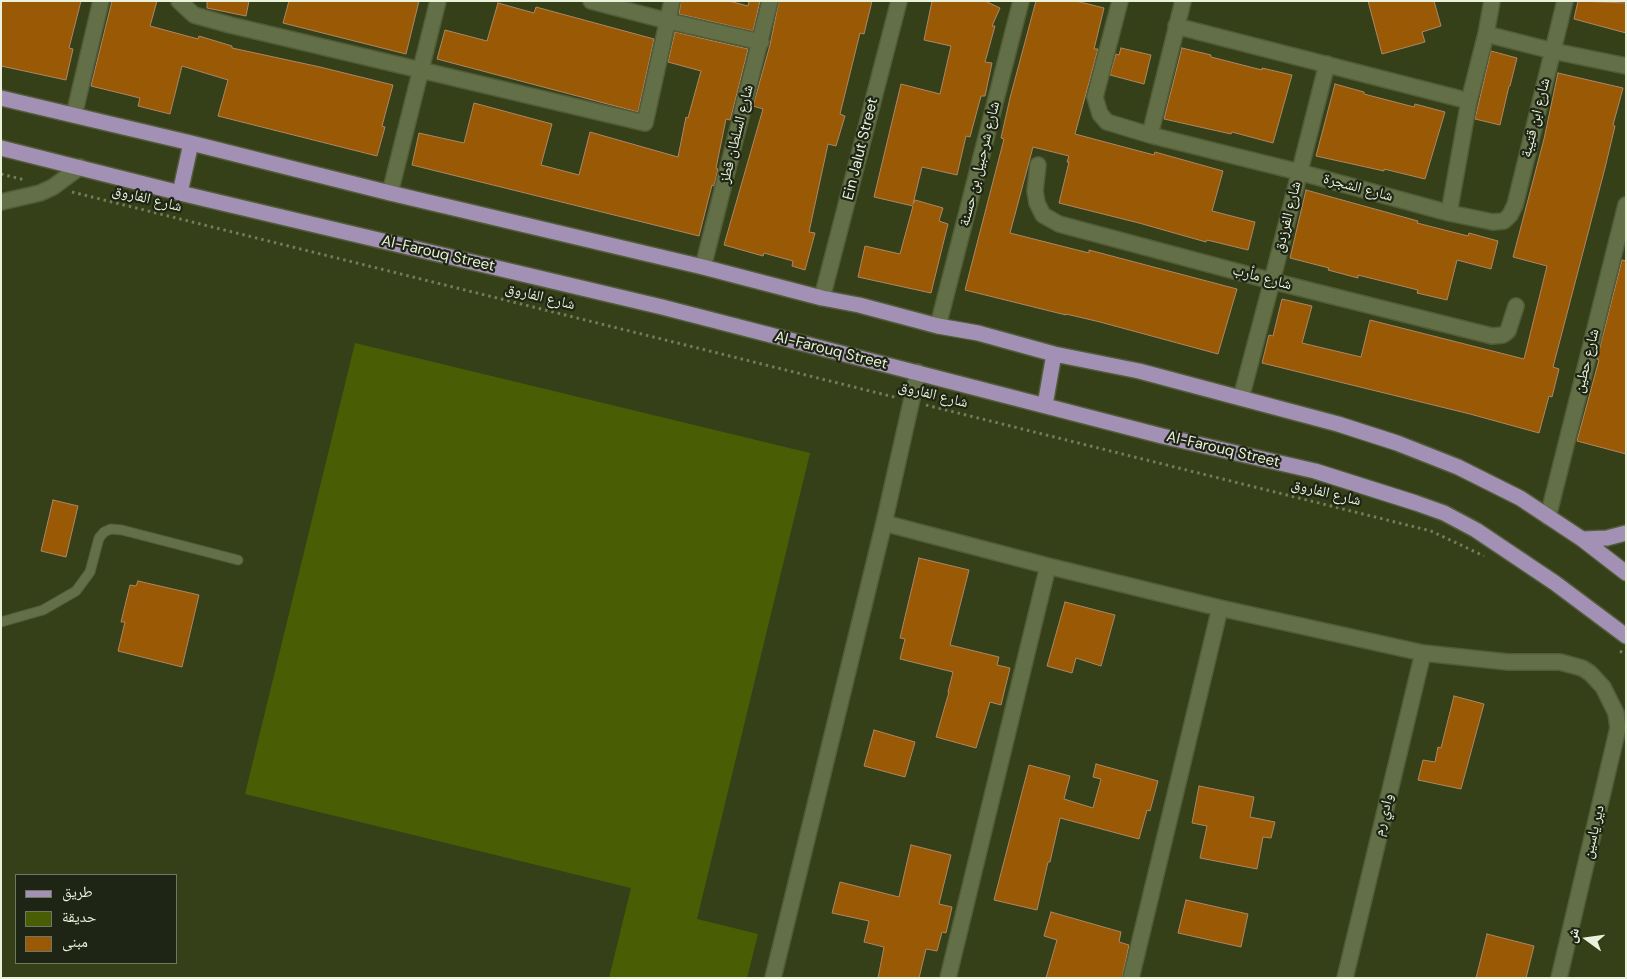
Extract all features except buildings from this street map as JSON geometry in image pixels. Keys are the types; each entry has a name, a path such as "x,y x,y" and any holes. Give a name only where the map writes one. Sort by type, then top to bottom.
{"main road":[{"path":"1,98 191,142 390,193 703,267 822,298 860,305 938,326 978,333 1054,354 1139,371 1338,424 1397,443 1458,467 1520,498 1582,539 1626,574"},
{"path":"180,193 191,142"},
{"name":"Al-Farouq Street","path":"1,148 180,193 662,308 1162,436 1315,472 1444,513 1476,530 1555,583 1609,624 1622,643"},
{"path":"1045,406 1054,354"},
{"path":"1582,539 1607,538 1626,533"},
{"path":"1609,624 1626,626"}],"street":[{"path":"74,115 101,1"},
{"path":"179,1 194,15 230,25 645,123 672,1"},
{"path":"390,193 438,1"},
{"name":"شارع السلطان قطز","path":"703,267 770,1"},
{"name":"Ein Jalut Street","path":"822,298 899,1"},
{"name":"شارع شرحبيل بن حسنة","path":"938,326 1021,1"},
{"name":"شارع الشجرة","path":"1120,1 1095,97 1100,114 1108,122 1150,135 1493,222"},
{"path":"1150,135 1183,1"},
{"path":"1449,212 1469,101 1486,34 1492,1"},
{"name":"شارع ابن قتيبة","path":"1493,222 1504,221 1510,215 1515,205 1565,1"},
{"path":"594,2 761,42"},
{"path":"1176,26 1469,101"},
{"path":"1486,34 1553,51 1626,66"},
{"name":"شارع الفرزدق","path":"1240,398 1327,64"},
{"name":"شارع مأرب","path":"1038,165 1035,191 1037,202 1043,215 1059,224 1272,281 1492,336 1503,335 1508,331 1516,306"},
{"path":"1,202 40,193 53,187 80,167"},
{"name":"شارع حطين","path":"1548,517 1626,205"},
{"path":"773,978 884,522 918,372"},
{"path":"884,522 1048,566 1220,608 1423,653"},
{"path":"948,978 1048,566"},
{"path":"1131,978 1220,608"},
{"name":"دير ياسين","path":"1423,653 1508,662 1560,662 1582,668 1603,687 1616,713 1618,728 1559,978"},
{"name":"وادي رم","path":"1345,978 1423,653"}],"lane":[{"path":"1,622 43,610 76,591 90,572 99,538 104,532 111,529 122,530 238,560"}],"path":[{"path":"1,174 27,181"},
{"name":"شارع الفاروق","path":"53,187 1431,531 1490,559"},
{"path":"1622,643 1626,655"}],"green space":[{"path":"355,343 810,453 697,919 758,934 747,978 609,978 631,888 245,794"}]}
